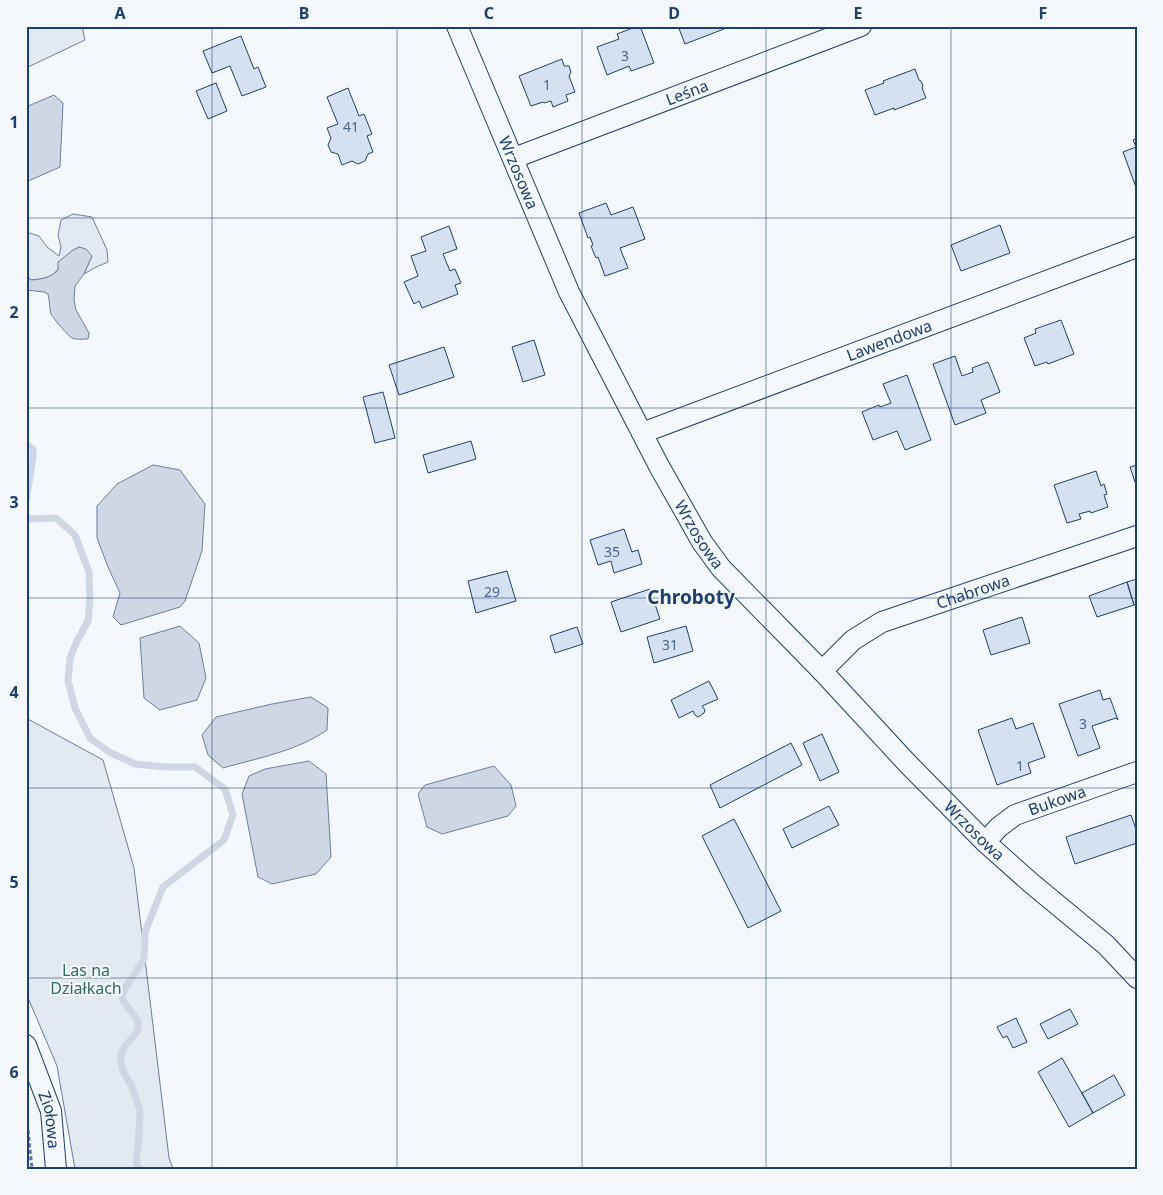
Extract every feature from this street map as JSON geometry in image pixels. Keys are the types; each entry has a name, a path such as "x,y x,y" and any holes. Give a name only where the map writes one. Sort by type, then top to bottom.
{"street":[{"name":"Wrzosowa","path":"457,26 569,292 658,466 702,542 721,568 985,842 1106,945 1137,978"},
{"name":"Leśna","path":"514,158 861,26"},
{"name":"Lawendowa","path":"642,433 1137,246"},
{"name":"Chabrowa","path":"822,671 853,640 882,622 1137,536"},
{"name":"Bukowa","path":"985,842 999,827 1015,815 1137,772"},
{"name":"Ziołowa","path":"26,1045 51,1111 56,1169"}],"path":[{"path":"26,1111 32,1169"}],"green space":[{"path":"26,26 82,26 85,40 26,68"},
{"path":"73,214 92,217 107,250 108,262 84,274 92,256 79,247 66,257 59,268 50,276 31,280 26,275 26,232 39,236 47,247 59,256 61,247 58,235 61,220"},
{"name":"Las na Działkach","path":"26,718 103,760 134,868 169,1158 173,1169 75,1169 57,1066 26,993"}],"shaded area":[{"path":"54,95 63,103 60,167 26,182 26,107"},
{"path":"79,247 86,249 92,256 84,274 75,286 74,300 76,310 89,333 88,339 72,338 64,330 51,314 48,294 26,290 26,277 31,280 42,279 52,275 58,270 58,262"},
{"path":"153,465 180,470 205,504 202,551 185,601 180,607 121,625 113,617 120,593 97,538 97,506 117,484"},
{"path":"180,626 199,643 206,678 197,700 160,710 144,698 140,638"},
{"path":"311,697 328,708 327,730 315,737 290,749 223,768 208,755 202,735 216,717"},
{"path":"309,761 326,774 331,857 316,874 272,884 258,877 242,794 249,776 265,769"},
{"path":"494,766 511,785 516,806 508,816 442,834 427,827 418,794 425,785"}],"building":[{"path":"640,26 654,63 631,71 629,66 607,75 597,47 619,39 617,34"},
{"path":"678,26 723,26 724,29 685,44"},
{"path":"241,36 254,69 258,67 266,87 242,96 230,66 212,73 203,51"},
{"path":"562,59 564,66 569,66 571,72 569,76 575,92 566,95 568,101 553,107 551,101 531,106 519,76"},
{"path":"915,69 926,98 875,115 865,90"},
{"path":"216,83 227,111 208,119 196,91"},
{"path":"348,88 359,116 364,114 372,134 367,136 373,152 368,154 365,161 358,164 352,161 342,165 338,154 331,152 328,145 331,138 327,128 338,124 327,97"},
{"path":"1137,138 1137,190 1123,152 1136,147 1133,140"},
{"path":"606,203 611,215 633,207 645,239 620,248 628,268 605,276 579,213"},
{"path":"1000,225 1010,253 961,271 951,245"},
{"path":"449,226 457,249 443,254 450,271 455,269 461,283 455,285 458,294 422,308 419,301 414,304 404,282 418,276 411,256 426,251 421,237"},
{"path":"1061,320 1074,354 1048,364 1047,362 1035,366 1024,338 1036,333 1035,329"},
{"path":"534,340 545,375 523,382 512,347"},
{"path":"444,347 454,377 399,395 389,365"},
{"path":"955,356 962,376 973,372 972,368 988,362 1000,392 981,400 986,413 955,425 933,364"},
{"path":"907,375 931,440 905,450 897,431 873,440 862,412 879,405 880,407 891,403 883,384"},
{"path":"383,392 395,438 375,443 363,397"},
{"path":"471,441 476,459 428,473 423,455"},
{"path":"1137,465 1137,488 1130,467"},
{"path":"1096,471 1101,486 1104,484 1107,494 1104,495 1108,507 1091,513 1090,511 1079,514 1081,519 1067,523 1054,485"},
{"path":"624,529 632,552 638,550 642,564 614,573 611,561 598,565 590,540"},
{"path":"507,571 516,601 476,613 468,581"},
{"path":"1137,579 1137,604 1134,605 1127,582"},
{"path":"1127,582 1134,605 1097,617 1089,596"},
{"path":"650,589 660,619 621,632 611,602"},
{"path":"1022,617 1030,643 991,655 983,630"},
{"path":"686,626 693,651 654,663 647,637"},
{"path":"577,627 583,644 555,653 550,636"},
{"path":"709,681 718,699 702,706 705,710 704,713 698,717 693,711 679,718 671,700"},
{"path":"1100,690 1103,700 1110,698 1118,720 1116,718 1092,726 1100,748 1078,756 1059,704"},
{"path":"1012,718 1016,729 1033,723 1045,757 1028,763 1031,773 997,785 978,730"},
{"path":"822,734 839,772 820,781 803,743"},
{"path":"791,743 802,765 720,808 710,785"},
{"path":"829,806 839,825 792,848 783,829"},
{"path":"1131,815 1137,832 1137,843 1075,864 1066,837"},
{"path":"734,819 781,911 748,928 702,836"},
{"path":"1070,1009 1078,1024 1048,1039 1040,1024"},
{"path":"1016,1018 1027,1042 1013,1048 1007,1036 1003,1038 997,1027"},
{"path":"1062,1058 1093,1113 1069,1127 1038,1072"},
{"path":"1114,1075 1125,1095 1093,1113 1082,1093"}],"waterway":[{"path":"26,444 33,449 26,501"},
{"path":"26,516 30,519 56,518 75,535 89,572 90,600 88,621 70,658 68,681 75,708 90,738 109,752 135,764 195,767 225,789 233,815 224,840 163,887 145,932 144,959 124,990 122,999 138,1021 138,1030 125,1046 120,1057 123,1071 131,1085 140,1110 136,1162 139,1169"}],"district":[{"name":"Chroboty","path":"691,597"}]}
